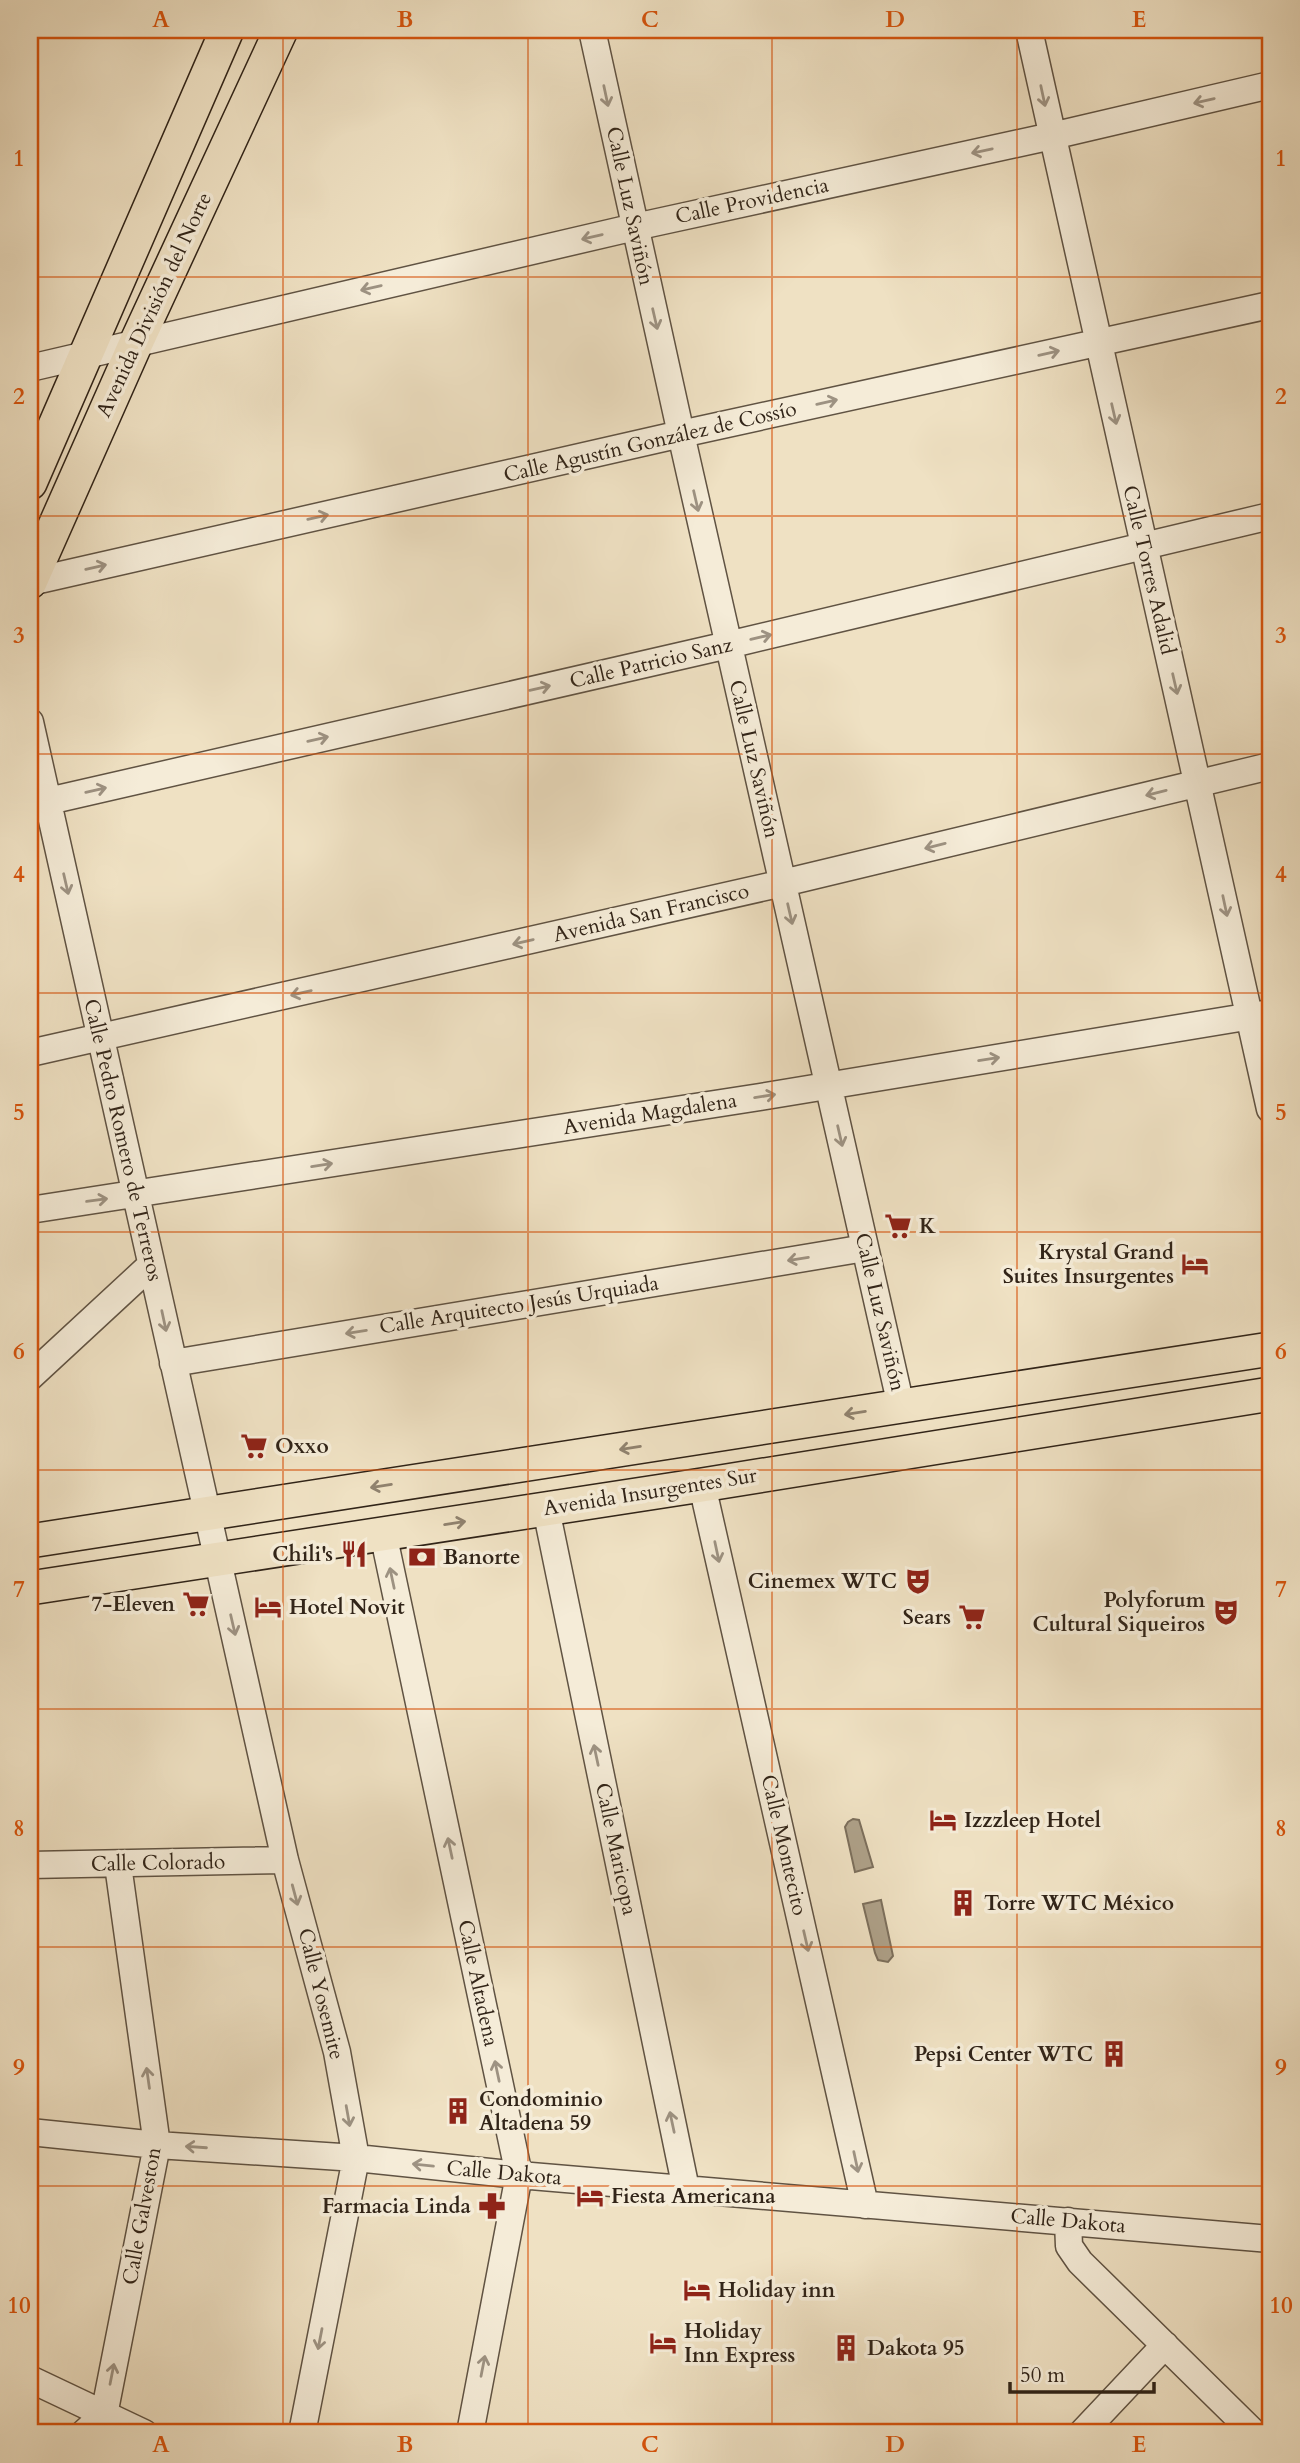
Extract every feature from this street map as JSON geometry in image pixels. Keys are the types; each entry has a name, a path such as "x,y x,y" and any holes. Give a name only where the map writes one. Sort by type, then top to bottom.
{"main road":[{"name":"Avenida División del Norte","path":"30,482 227,30"},
{"name":"Avenida División del Norte","path":"30,582 136,343 281,30"},
{"path":"30,1541 1270,1349"},
{"name":"Avenida Insurgentes Sur","path":"30,1588 702,1485 1270,1394"}],"street":[{"name":"Calle Luz Saviñón","path":"592,30 901,1406"},
{"name":"Calle Torres Adalid","path":"1029,30 1198,783 1259,1015 1270,1110"},
{"name":"Calle Providencia","path":"30,368 635,227 1052,136 1270,85"},
{"name":"Calle Agustín González de Cossío","path":"30,582 681,434 1270,305"},
{"name":"Calle Patricio Sanz","path":"39,803 728,645 1270,516"},
{"name":"Calle Pedro Romero de Terreros","path":"30,722 39,803 101,1039 218,1559"},
{"name":"Avenida San Francisco","path":"30,1053 783,883 1270,766"},
{"name":"Avenida Magdalena","path":"30,1210 1259,1015"},
{"name":"Calle Arquitecto Jesús Urquiada","path":"173,1363 866,1248"},
{"path":"30,1377 151,1265"},
{"name":"Calle Montecito","path":"702,1485 865,2205"},
{"name":"Calle Maricopa","path":"546,1509 686,2189"},
{"name":"Calle Altadena","path":"383,1533 519,2175 470,2433"},
{"name":"Calle Yosemite","path":"218,1559 285,1860 337,2052 356,2158 302,2433"},
{"name":"Calle Colorado","path":"30,1865 285,1860"},
{"name":"Calle Galveston","path":"104,2415 157,2145 118,1864"},
{"name":"Calle Dakota","path":"30,2132 157,2145 356,2158 519,2175 1270,2239"},
{"path":"1068,2221 1069,2246 1080,2262 1254,2433"},
{"path":"1082,2433 1165,2345"},
{"path":"30,2379 144,2433"},
{"path":"84,2433 104,2415"}],"shaded area":[{"path":"853,1819 859,1820 873,1867 855,1872 845,1827"},
{"path":"881,1900 893,1956 888,1962 878,1960 863,1904"}],"place":[{"name":"K","path":"898,1226"},
{"name":"Krystal Grand Suites Insurgentes","path":"1195,1264"},
{"name":"Oxxo","path":"254,1446"},
{"name":"Chili's","path":"354,1554"},
{"name":"Banorte","path":"422,1557"},
{"name":"Cinemex WTC","path":"918,1581"},
{"name":"7-Eleven","path":"196,1604"},
{"name":"Hotel Novit","path":"268,1607"},
{"name":"Polyforum Cultural Siqueiros","path":"1226,1612"},
{"name":"Sears","path":"972,1617"},
{"name":"Izzzleep Hotel","path":"943,1820"},
{"name":"Torre WTC México","path":"963,1903"},
{"name":"Pepsi Center WTC","path":"1114,2054"},
{"name":"Condominio Altadena 59","path":"458,2111"},
{"name":"Fiesta Americana","path":"590,2196"},
{"name":"Farmacia Linda","path":"492,2206"},
{"name":"Holiday inn","path":"697,2290"},
{"name":"Holiday Inn Express","path":"663,2343"},
{"name":"Dakota 95","path":"846,2348"}]}
